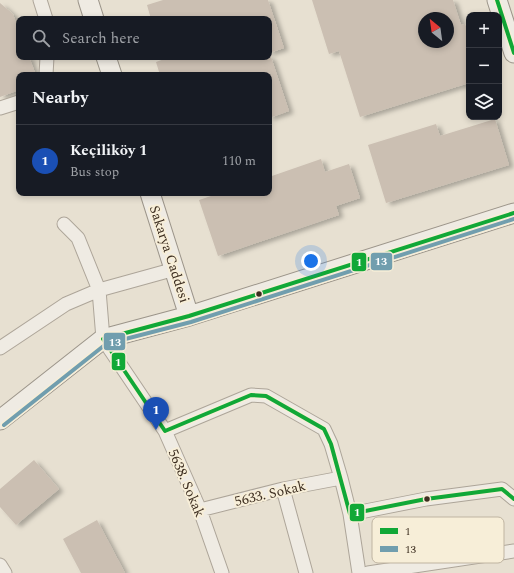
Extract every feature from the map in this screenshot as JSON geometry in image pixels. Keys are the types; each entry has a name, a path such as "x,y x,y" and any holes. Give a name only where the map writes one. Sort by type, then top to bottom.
{"street":[{"path":"40,0 45,16"},
{"path":"88,0 93,16"},
{"path":"497,0 514,53"},
{"path":"46,72 47,60"},
{"path":"107,60 111,72"},
{"path":"0,108 16,103"},
{"name":"Sakarya Caddesi","path":"151,196 189,316"},
{"path":"0,420 103,339 189,316 514,213"},
{"path":"64,224 78,238 99,290 103,339"},
{"path":"0,348 66,304 99,290 175,269"},
{"name":"5638. Sokak","path":"103,339 165,431 200,510 222,573"},
{"path":"165,431 251,395 266,396 324,429 331,444 350,514 359,573"},
{"name":"5633. Sokak","path":"200,510 283,488 341,478"},
{"path":"283,488 306,573"},
{"path":"350,514 426,499 502,489 514,499"},
{"path":"504,553 514,551"},
{"path":"368,573 434,563"},
{"path":"0,565 5,573"}],"building":[{"path":"163,0 268,0 284,48 272,52 272,16 150,16 147,5"},
{"path":"312,0 453,0 461,25 465,24 466,27 466,84 360,117 339,51 329,54"},
{"path":"0,3 13,14 16,22 16,60 30,60 35,72 16,72 16,91 0,97"},
{"path":"162,60 272,60 289,111 272,117 272,72 159,72 156,62"},
{"path":"495,120 509,165 386,203 368,145 436,124 440,136"},
{"path":"321,159 325,172 349,164 360,198 336,206 339,215 218,256 199,200 211,196 272,196 272,176"},
{"path":"34,460 59,489 16,525 0,507 0,489"},
{"path":"97,520 125,573 81,573 63,539"}],"transit line":[{"name":"1","path":"497,0 514,53"},
{"name":"1","path":"514,213 189,316 103,339 165,431 251,395 266,396 324,429 331,444 350,514 426,499 502,489 514,499"},
{"name":"13","path":"4,425 106,344 191,322 514,219"}],"place":[{"name":"Keçiliköy 1","path":"156,430"}]}
